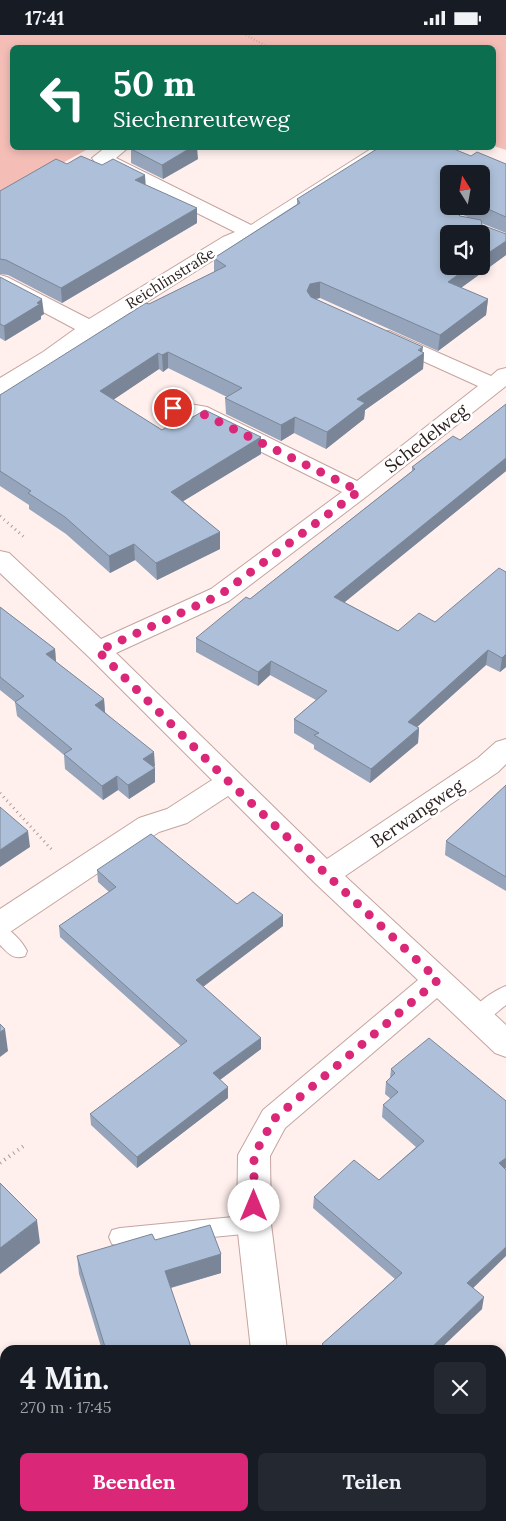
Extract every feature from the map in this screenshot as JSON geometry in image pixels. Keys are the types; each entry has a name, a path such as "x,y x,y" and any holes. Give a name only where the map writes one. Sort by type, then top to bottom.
{"street":[{"path":"115,150 102,158 252,233"},
{"name":"Reichlinstraße","path":"0,388 51,357 90,328 230,241 252,233 381,151"},
{"path":"0,281 90,328"},
{"name":"Schedelweg","path":"372,329 500,380"},
{"name":"Schedelweg","path":"98,651 220,595 359,491 500,380"},
{"path":"173,408 199,412 359,491"},
{"path":"0,559 98,651 325,875 506,1043"},
{"name":"Berwangweg","path":"325,875 488,765 506,749"},
{"path":"0,924 149,825 177,815 229,782"},
{"path":"268,1345 254,1224 254,1155 274,1119 438,980"}],"lane":[{"path":"0,933 18,951"},
{"path":"477,1017 506,994"},
{"path":"120,1237 254,1224"}],"path":[{"path":"246,35 264,45"},
{"path":"0,793 74,874"},
{"path":"0,1163 25,1145"}],"shaded area":[{"path":"0,35 506,35 506,150 496,147 496,45 10,45 10,150 86,150 0,197"}],"building":[{"path":"133,150 187,150 162,165"},
{"path":"375,150 456,150 471,156 477,152 506,164 506,217 490,210 490,165 440,165 440,215 459,215 481,220 482,225 440,225 440,275 458,275 448,282 488,299 440,335 320,282 310,284 307,291 311,297 423,347 418,350 424,353 357,399 365,403 327,432 295,417 281,425 225,398 242,388 168,352 162,355 158,353 100,391 162,430 168,426 172,429 205,410 261,437 171,492 220,532 156,563 134,544 109,556 65,517 28,493 31,491 0,471 0,395 146,303 149,304 226,266 214,258 300,203 297,199"},
{"path":"81,156 102,165 113,159 145,175 135,180 197,208 61,288 6,260 0,259 0,191 56,159 67,164"},
{"path":"490,228 506,234 506,241 490,252"},
{"path":"0,277 42,299 37,303 40,304 4,326 0,324"},
{"path":"506,404 506,458 334,597 398,631 419,613 435,622 499,568 506,572 506,654 502,658 488,650 408,722 419,728 371,769 314,735 319,733 294,719 327,691 271,661 258,672 196,638 246,597 250,599 415,469 412,467 453,436 460,440"},
{"path":"0,607 55,649 46,654 104,699 95,705 154,752 143,759 155,768 128,785 117,776 102,786 64,754 72,749 15,702 24,696 0,677"},
{"path":"506,785 506,877 446,841"},
{"path":"0,807 28,831 0,850"},
{"path":"151,834 237,904 253,892 283,915 196,980 261,1038 213,1073 228,1087 137,1157 90,1114 187,1041 59,926 116,887 97,870"},
{"path":"0,1024 5,1029 0,1032"},
{"path":"429,1038 506,1101 506,1158 499,1163 506,1170 506,1247 467,1283 484,1297 434,1345 323,1345 402,1273 314,1197 354,1160 379,1180 424,1141 383,1105 398,1092 386,1082 395,1073 391,1069"},
{"path":"0,1183 37,1220 0,1248"},
{"path":"210,1225 221,1254 165,1271 190,1345 104,1345 77,1256 152,1234 155,1240"}],"route":[{"path":"173,408 199,412 359,491 220,595 98,651 325,875 438,980 274,1119 254,1155 254,1206"}]}
